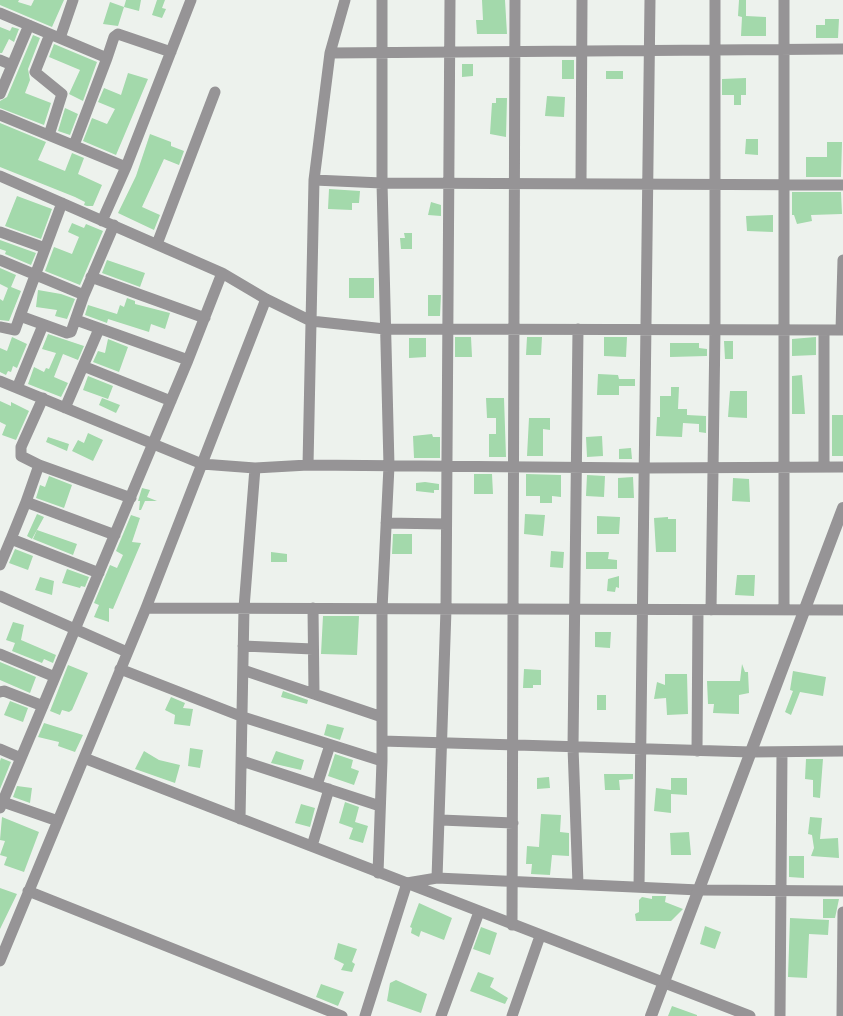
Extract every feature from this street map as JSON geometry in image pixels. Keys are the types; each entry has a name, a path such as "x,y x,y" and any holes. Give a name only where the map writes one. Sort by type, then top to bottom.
{"street":[{"path":"49,135 62,94 35,72 73,0"},
{"path":"308,465 314,180 330,53 346,0"},
{"path":"378,873 382,761 382,609 389,466 382,183 382,0"},
{"path":"437,878 441,820 446,609 450,0"},
{"path":"512,925 515,0"},
{"path":"581,184 582,0"},
{"path":"639,887 650,0"},
{"path":"711,610 715,329 715,0"},
{"path":"784,0 784,610"},
{"path":"20,316 43,326 67,333 71,332 91,277 126,167 171,52 188,1"},
{"path":"0,13 107,58"},
{"path":"0,94 29,25"},
{"path":"74,145 114,37 118,34 171,52"},
{"path":"330,53 843,49"},
{"path":"0,60 12,66"},
{"path":"157,244 215,92"},
{"path":"0,115 126,167"},
{"path":"0,176 222,273 266,299 310,321 386,329 842,330 843,260"},
{"path":"314,180 382,183 843,185"},
{"path":"0,327 15,330 62,203"},
{"path":"0,232 44,248"},
{"path":"0,260 84,295"},
{"path":"58,821 1,804 154,444 222,273"},
{"path":"91,277 205,318"},
{"path":"0,961 146,608 266,299"},
{"path":"76,320 188,360"},
{"path":"17,388 43,326"},
{"path":"66,408 99,329"},
{"path":"578,329 578,468 573,747 578,884"},
{"path":"824,330 824,467"},
{"path":"83,366 171,401"},
{"path":"0,381 202,464 255,468 308,465 578,468 843,467"},
{"path":"43,398 21,456 39,465 131,498"},
{"path":"0,565 39,465"},
{"path":"240,819 244,608 255,468"},
{"path":"26,502 115,535"},
{"path":"651,1016 843,508"},
{"path":"386,523 446,524"},
{"path":"11,539 99,572"},
{"path":"0,596 127,652"},
{"path":"146,608 843,610"},
{"path":"313,608 314,694"},
{"path":"697,750 698,610"},
{"path":"243,646 313,649"},
{"path":"0,654 55,676"},
{"path":"120,669 243,717 382,761"},
{"path":"243,670 382,717"},
{"path":"0,692 4,691 43,706"},
{"path":"382,741 752,752 843,751"},
{"path":"312,846 330,745"},
{"path":"0,749 21,758"},
{"path":"780,1016 782,752"},
{"path":"84,758 407,883 729,1012 750,1016"},
{"path":"242,761 380,806"},
{"path":"441,820 513,823"},
{"path":"407,883 437,878 699,890 843,891"},
{"path":"366,1016 407,883"},
{"path":"28,891 342,1016"},
{"path":"441,1016 479,912"},
{"path":"842,1016 843,912"},
{"path":"512,1016 540,936"}],"building":[{"path":"0,0 19,0 18,2 31,6 34,0 64,0 52,27 0,5"},
{"path":"126,0 141,0 139,11 124,7"},
{"path":"157,0 165,0 162,8 166,9 162,18 152,15"},
{"path":"482,0 505,0 507,34 477,34 476,20 483,20"},
{"path":"739,0 746,0 746,16 766,17 766,36 741,36 742,17 738,16"},
{"path":"110,2 124,7 118,26 103,24"},
{"path":"825,19 839,19 838,38 816,38 816,25 825,25"},
{"path":"0,27 10,31 12,27 19,29 14,42 9,39 2,53 0,53"},
{"path":"33,35 40,38 28,69 30,80 25,93 51,103 44,125 0,108 0,101 7,97"},
{"path":"54,44 97,62 83,101 69,94 80,70 49,57"},
{"path":"562,60 574,60 574,79 562,79"},
{"path":"462,64 473,64 473,76 462,77"},
{"path":"606,71 623,71 623,79 606,79"},
{"path":"128,73 148,79 116,155 83,141 92,118 107,124 115,109 98,102 104,88 121,95"},
{"path":"746,78 746,95 741,95 741,105 734,105 734,95 722,95 722,79"},
{"path":"547,96 565,97 564,117 545,116"},
{"path":"496,98 507,98 506,137 490,134 492,103 496,103"},
{"path":"65,108 78,114 70,135 58,131"},
{"path":"0,123 46,142 38,160 65,171 72,153 84,158 78,174 102,185 93,206 84,205 85,202 75,197 0,167"},
{"path":"150,134 171,142 171,146 184,151 179,165 164,159 142,207 160,215 154,230 118,213 136,176"},
{"path":"746,139 758,139 758,155 745,154"},
{"path":"827,142 842,142 841,177 806,177 806,157 827,157"},
{"path":"329,189 360,191 359,203 352,203 352,210 328,209"},
{"path":"792,192 841,192 842,214 811,215 812,221 797,224 794,215 792,215"},
{"path":"17,196 52,209 41,239 5,226"},
{"path":"431,202 441,205 441,216 428,215"},
{"path":"773,215 773,232 747,231 746,216"},
{"path":"72,223 84,228 86,224 103,231 80,285 45,271 54,247 72,254 79,237 68,232"},
{"path":"404,233 412,233 412,249 401,249 400,238 405,238"},
{"path":"0,240 36,253 31,265 5,254 6,251 0,249"},
{"path":"107,260 145,273 140,287 102,273"},
{"path":"0,268 16,275 11,287 21,291 9,321 0,320 0,299 3,301 8,288 0,284"},
{"path":"349,278 374,278 374,298 349,298"},
{"path":"38,290 61,294 75,299 67,319 55,316 57,310 36,307"},
{"path":"428,295 441,295 440,316 428,316"},
{"path":"127,298 135,301 135,304 170,313 165,329 151,324 149,332 108,319 107,323 85,315 88,305 117,314 120,305 124,307"},
{"path":"48,334 84,346 78,360 63,354 54,377 68,383 61,397 28,384 34,367 44,372 46,368 49,369 56,353 42,349"},
{"path":"12,337 27,344 17,368 13,366 11,372 8,371 6,375 0,372 0,348 7,351"},
{"path":"455,337 471,337 472,357 455,357"},
{"path":"527,337 542,337 541,355 526,355"},
{"path":"604,337 627,337 626,357 604,356"},
{"path":"816,337 816,355 792,356 792,339"},
{"path":"409,338 426,338 426,357 409,358"},
{"path":"108,339 128,347 119,372 93,362 98,351 105,353"},
{"path":"724,341 733,341 733,359 725,359"},
{"path":"670,343 699,343 699,348 707,349 707,356 670,357"},
{"path":"598,374 618,375 619,379 635,379 635,386 619,386 619,395 597,395"},
{"path":"802,375 805,414 792,414 792,376"},
{"path":"88,376 113,386 108,399 83,390"},
{"path":"671,387 679,387 678,409 687,409 687,415 706,416 706,433 699,432 699,424 683,423 682,437 656,436 657,417 660,417 660,396 671,396"},
{"path":"730,391 747,391 747,418 728,417"},
{"path":"102,398 120,405 116,413 99,405"},
{"path":"486,398 504,398 506,457 489,457 489,434 496,434 496,418 487,418"},
{"path":"0,401 11,406 11,402 29,411 16,440 2,435 6,425 0,422"},
{"path":"832,415 843,415 843,456 832,456"},
{"path":"529,418 550,418 550,430 543,429 543,456 527,456"},
{"path":"88,433 103,440 93,461 72,451 78,440 84,443"},
{"path":"432,434 433,437 440,437 440,458 414,458 413,436"},
{"path":"602,436 603,456 587,457 586,437"},
{"path":"48,437 69,444 67,451 46,442"},
{"path":"631,448 632,459 619,459 619,449"},
{"path":"474,474 492,474 493,494 474,494"},
{"path":"526,474 561,475 561,497 552,496 552,503 540,503 540,496 526,496"},
{"path":"587,475 605,476 604,497 586,496"},
{"path":"49,476 72,485 64,508 36,498 40,485 45,487"},
{"path":"633,477 634,498 618,498 618,478"},
{"path":"733,478 749,479 750,502 732,501"},
{"path":"416,483 439,484 439,490 434,490 434,493 416,491"},
{"path":"142,488 150,490 147,497 157,501 145,501 141,510 139,510 140,501 138,501"},
{"path":"37,514 44,517 32,539 27,536"},
{"path":"525,514 545,515 543,536 524,534"},
{"path":"131,515 140,518 132,542 141,543 113,609 109,608 109,622 94,617 99,605 94,603 110,565 117,568 123,555 116,551"},
{"path":"597,516 620,517 619,534 597,534"},
{"path":"668,517 668,519 676,519 676,552 656,552 654,518"},
{"path":"37,530 77,544 73,555 33,539"},
{"path":"393,534 412,534 412,554 392,554"},
{"path":"15,549 33,556 28,570 9,563"},
{"path":"551,551 564,552 563,568 550,567"},
{"path":"271,552 287,554 287,562 271,562"},
{"path":"586,552 609,552 608,559 617,560 617,569 586,569"},
{"path":"67,569 89,577 85,587 81,586 80,588 62,583"},
{"path":"737,575 755,575 754,596 735,595"},
{"path":"619,576 619,588 616,587 615,592 607,591 608,579"},
{"path":"40,577 54,581 52,595 35,590"},
{"path":"323,616 359,616 357,655 321,654"},
{"path":"13,622 24,625 21,640 56,655 53,663 44,659 42,663 12,651 15,643 6,640"},
{"path":"595,632 611,632 610,648 595,647"},
{"path":"0,662 36,677 30,693 0,680"},
{"path":"742,664 745,672 748,672 749,693 739,695 739,714 713,713 714,704 708,704 707,681 740,681"},
{"path":"68,665 88,673 72,710 69,712 62,710 60,715 50,711"},
{"path":"524,669 541,670 541,685 533,685 533,688 523,688"},
{"path":"793,671 826,677 823,696 800,692 791,715 785,712 793,691 790,690"},
{"path":"665,674 687,674 688,714 667,715 666,698 654,699 657,682 665,685"},
{"path":"283,691 308,700 307,704 281,697"},
{"path":"597,695 606,695 606,710 597,710"},
{"path":"171,697 185,703 183,708 193,709 190,726 174,724 175,715 165,710"},
{"path":"10,701 28,708 23,722 4,715"},
{"path":"44,723 83,735 75,752 58,746 59,742 38,737"},
{"path":"327,724 344,728 340,740 324,735"},
{"path":"190,748 203,750 200,768 188,766"},
{"path":"144,751 159,760 180,765 175,783 135,769"},
{"path":"276,751 304,760 301,770 271,763"},
{"path":"335,754 353,760 351,768 359,771 354,785 328,776"},
{"path":"1,758 11,762 0,789 0,761"},
{"path":"806,759 823,759 820,798 813,797 813,780 805,779"},
{"path":"604,774 633,774 633,779 619,780 620,790 605,790"},
{"path":"549,777 550,788 537,789 537,778"},
{"path":"671,778 687,778 687,795 671,794 671,813 654,811 656,788 671,790"},
{"path":"17,786 32,788 30,803 13,797"},
{"path":"345,802 359,807 355,822 368,826 363,843 349,839 353,828 339,823"},
{"path":"301,804 315,808 310,827 295,823"},
{"path":"541,814 561,815 560,832 569,833 569,856 552,855 550,875 531,874 532,864 526,864 527,846 539,847"},
{"path":"2,817 39,832 24,872 4,865 7,857 0,855 5,841 0,840"},
{"path":"810,817 822,818 820,839 838,838 839,858 811,856 814,848 812,835 808,834"},
{"path":"689,832 691,855 671,855 670,833"},
{"path":"789,856 804,856 804,878 789,877"},
{"path":"0,888 17,894 0,929"},
{"path":"652,896 666,896 665,902 683,909 671,921 636,921 635,914 639,912 639,900 642,897 652,899"},
{"path":"823,899 839,899 835,918 823,918"},
{"path":"419,903 452,918 444,940 421,931 419,937 411,933 412,928 410,927"},
{"path":"790,918 829,920 828,935 809,934 807,978 788,977"},
{"path":"705,926 721,932 715,949 700,944"},
{"path":"481,927 497,933 490,955 473,949"},
{"path":"338,943 357,949 352,962 355,964 352,972 341,970 344,964 334,959"},
{"path":"478,972 494,978 490,987 508,998 505,1004 470,991"},
{"path":"396,980 427,994 421,1013 387,1001 390,983"},
{"path":"321,984 344,992 338,1006 316,997"},
{"path":"672,1006 697,1015 697,1016 668,1016"}]}
